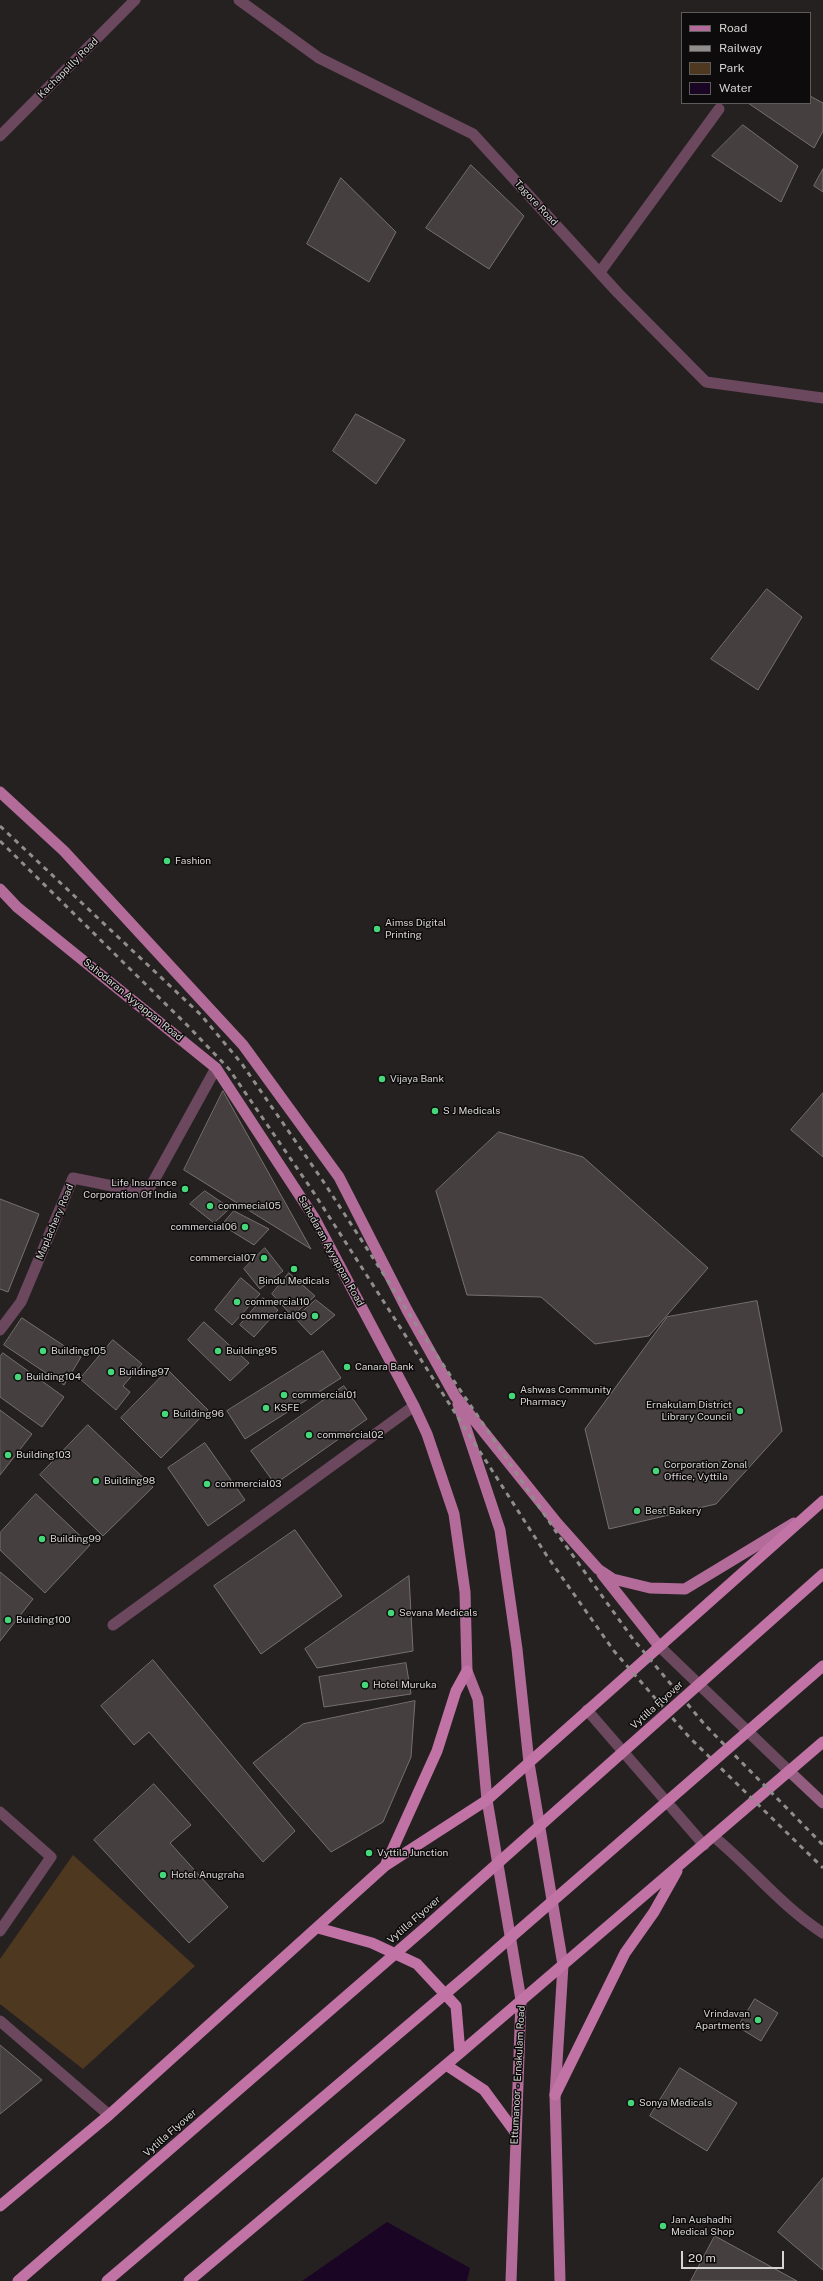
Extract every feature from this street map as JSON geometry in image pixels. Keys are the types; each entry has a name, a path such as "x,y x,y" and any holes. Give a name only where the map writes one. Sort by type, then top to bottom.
{"highway":[{"path":"0,2206 108,2115 318,1928 385,1866 487,1800 823,1501"},
{"name":"Vytilla Flyover","path":"18,2281 426,1927 823,1574"},
{"path":"107,2281 459,1982 823,1666"},
{"path":"385,1866 437,1751 456,1691 467,1671"},
{"path":"189,2281 563,1966 823,1742"},
{"path":"555,2095 624,1953 654,1912 681,1865"},
{"path":"318,1928 372,1943 417,1964 456,2006 460,2053"},
{"path":"446,2065 484,2090 515,2132"}],"main road":[{"path":"0,792 64,851 243,1044 339,1177 407,1310 455,1396 557,1523 598,1569 659,1646"},
{"name":"Sahodaran Ayyappan Road","path":"0,889 17,907 216,1068 315,1219 414,1406 427,1434 454,1514 465,1592 467,1671"},
{"path":"455,1396 500,1530 517,1649 529,1763 563,1966 555,2095 560,2281"},
{"path":"598,1569 614,1579 650,1588 685,1589 806,1515"},
{"name":"Ettumanoor - Ernakulam Road","path":"467,1671 478,1699 487,1800 521,2000 519,2083 515,2132 511,2281"},
{"path":"789,1772 823,1803"}],"street":[{"name":"Kachappilly Road","path":"0,136 135,0"},
{"name":"Tagore Road","path":"239,0 319,58 473,134 600,272 706,382 823,398"},
{"path":"600,272 719,109"},
{"name":"Maplachery Road","path":"0,1330 21,1302 73,1178 147,1193 216,1068"},
{"path":"113,1625 414,1406"},
{"path":"659,1646 789,1772"},
{"path":"587,1710 704,1846"},
{"path":"0,1812 51,1857 0,1931"},
{"path":"713,1836 738,1857 805,1921 823,1932"},
{"path":"0,2021 108,2115"}],"green space":[{"path":"73,1855 195,1966 83,2069 0,2004 0,1959"}],"water":[{"path":"387,2222 470,2268 467,2281 302,2281"}],"building":[{"path":"811,97 823,103 823,131 814,148 749,104 811,104"},
{"path":"743,125 798,166 781,202 712,156"},
{"path":"471,165 524,216 489,269 426,228"},
{"path":"823,169 823,192 814,186"},
{"path":"341,178 396,232 369,282 307,244"},
{"path":"356,414 405,440 376,484 333,451"},
{"path":"767,589 802,617 758,690 711,659"},
{"path":"223,1091 311,1249 184,1170"},
{"path":"823,1093 823,1157 791,1130"},
{"path":"499,1132 583,1157 708,1268 649,1336 595,1344 541,1297 467,1295 436,1191"},
{"name":"commecial05","path":"205,1191 230,1208 214,1223 190,1204"},
{"path":"0,1199 39,1214 8,1292 0,1289"},
{"name":"commercial06","path":"234,1211 269,1229 254,1245 222,1225"},
{"name":"commercial07","path":"265,1248 283,1271 260,1289 244,1269"},
{"path":"289,1273 315,1296 292,1316 272,1294"},
{"name":"commercial10","path":"241,1278 260,1294 232,1325 215,1310"},
{"path":"263,1298 278,1310 254,1337 240,1325"},
{"name":"commercial09","path":"316,1300 335,1315 311,1335 295,1318"},
{"path":"757,1301 782,1431 716,1504 609,1529 585,1429 667,1317"},
{"name":"Building105","path":"22,1318 81,1357 64,1385 4,1345"},
{"name":"Building95","path":"204,1322 249,1363 230,1381 188,1340"},
{"name":"Building97","path":"113,1340 142,1364 123,1386 130,1392 116,1410 80,1379"},
{"name":"commercial01","path":"323,1351 341,1378 245,1439 227,1411"},
{"name":"Building104","path":"3,1353 64,1397 42,1427 0,1397 0,1357"},
{"name":"Building96","path":"168,1370 208,1410 161,1458 121,1418"},
{"name":"commercial02","path":"344,1386 367,1419 275,1484 251,1451"},
{"name":"Building103","path":"0,1410 32,1434 0,1475"},
{"name":"Building98","path":"88,1425 153,1487 103,1536 40,1475"},
{"name":"commercial03","path":"205,1443 245,1500 208,1526 168,1468"},
{"name":"Building99","path":"36,1494 90,1545 45,1593 0,1550 0,1533"},
{"path":"295,1530 342,1596 261,1654 214,1586"},
{"name":"Building100","path":"0,1572 33,1599 0,1641"},
{"path":"409,1576 413,1651 317,1668 305,1649"},
{"path":"153,1660 295,1831 263,1862 149,1732 134,1745 101,1706"},
{"name":"Hotel Muruka","path":"406,1663 411,1694 324,1707 319,1677"},
{"path":"415,1701 411,1757 383,1822 331,1852 253,1763 303,1724"},
{"name":"Hotel Anugraha","path":"154,1784 191,1825 170,1843 228,1907 189,1943 94,1840"},
{"name":"Vrindavan Apartments","path":"755,1999 778,2013 761,2041 738,2027"},
{"path":"0,2045 42,2080 0,2114"},
{"path":"680,2068 737,2103 707,2151 650,2116"},
{"path":"823,2178 823,2270 778,2232"},
{"path":"715,2236 797,2281 691,2281"}],"railway":[{"path":"0,826 201,1015 242,1064 323,1181 427,1341 561,1539 633,1639 705,1725 823,1845"},
{"path":"0,841 188,1026 229,1069 312,1190 547,1556 614,1651 689,1737 823,1868"}],"place":[{"name":"Fashion","path":"167,861"},
{"name":"Aimss Digital Printing","path":"377,929"},
{"name":"Vijaya Bank","path":"382,1079"},
{"name":"S J Medicals","path":"435,1111"},
{"name":"Life Insurance Corporation Of India","path":"185,1189"},
{"name":"commecial05","path":"210,1206"},
{"name":"commercial06","path":"245,1227"},
{"name":"commercial07","path":"264,1258"},
{"name":"Bindu Medicals","path":"294,1269"},
{"name":"commercial10","path":"237,1302"},
{"name":"commercial09","path":"315,1316"},
{"name":"Building105","path":"43,1351"},
{"name":"Building95","path":"218,1351"},
{"name":"Canara Bank","path":"347,1367"},
{"name":"Building97","path":"111,1372"},
{"name":"Building104","path":"18,1377"},
{"name":"commercial01","path":"284,1395"},
{"name":"Ashwas Community Pharmacy","path":"512,1396"},
{"name":"KSFE","path":"266,1408"},
{"name":"Ernakulam District Library Council","path":"740,1411"},
{"name":"Building96","path":"165,1414"},
{"name":"commercial02","path":"309,1435"},
{"name":"Building103","path":"8,1455"},
{"name":"Corporation Zonal Office, Vyttila","path":"656,1471"},
{"name":"Building98","path":"96,1481"},
{"name":"commercial03","path":"207,1484"},
{"name":"Best Bakery","path":"637,1511"},
{"name":"Building99","path":"42,1539"},
{"name":"Sevana Medicals","path":"391,1613"},
{"name":"Building100","path":"8,1620"},
{"name":"Hotel Muruka","path":"365,1685"},
{"name":"Vyttila Junction","path":"369,1853"},
{"name":"Hotel Anugraha","path":"163,1875"},
{"name":"Vrindavan Apartments","path":"758,2020"},
{"name":"Sonya Medicals","path":"631,2103"},
{"name":"Jan Aushadhi Medical Shop","path":"663,2226"}]}
